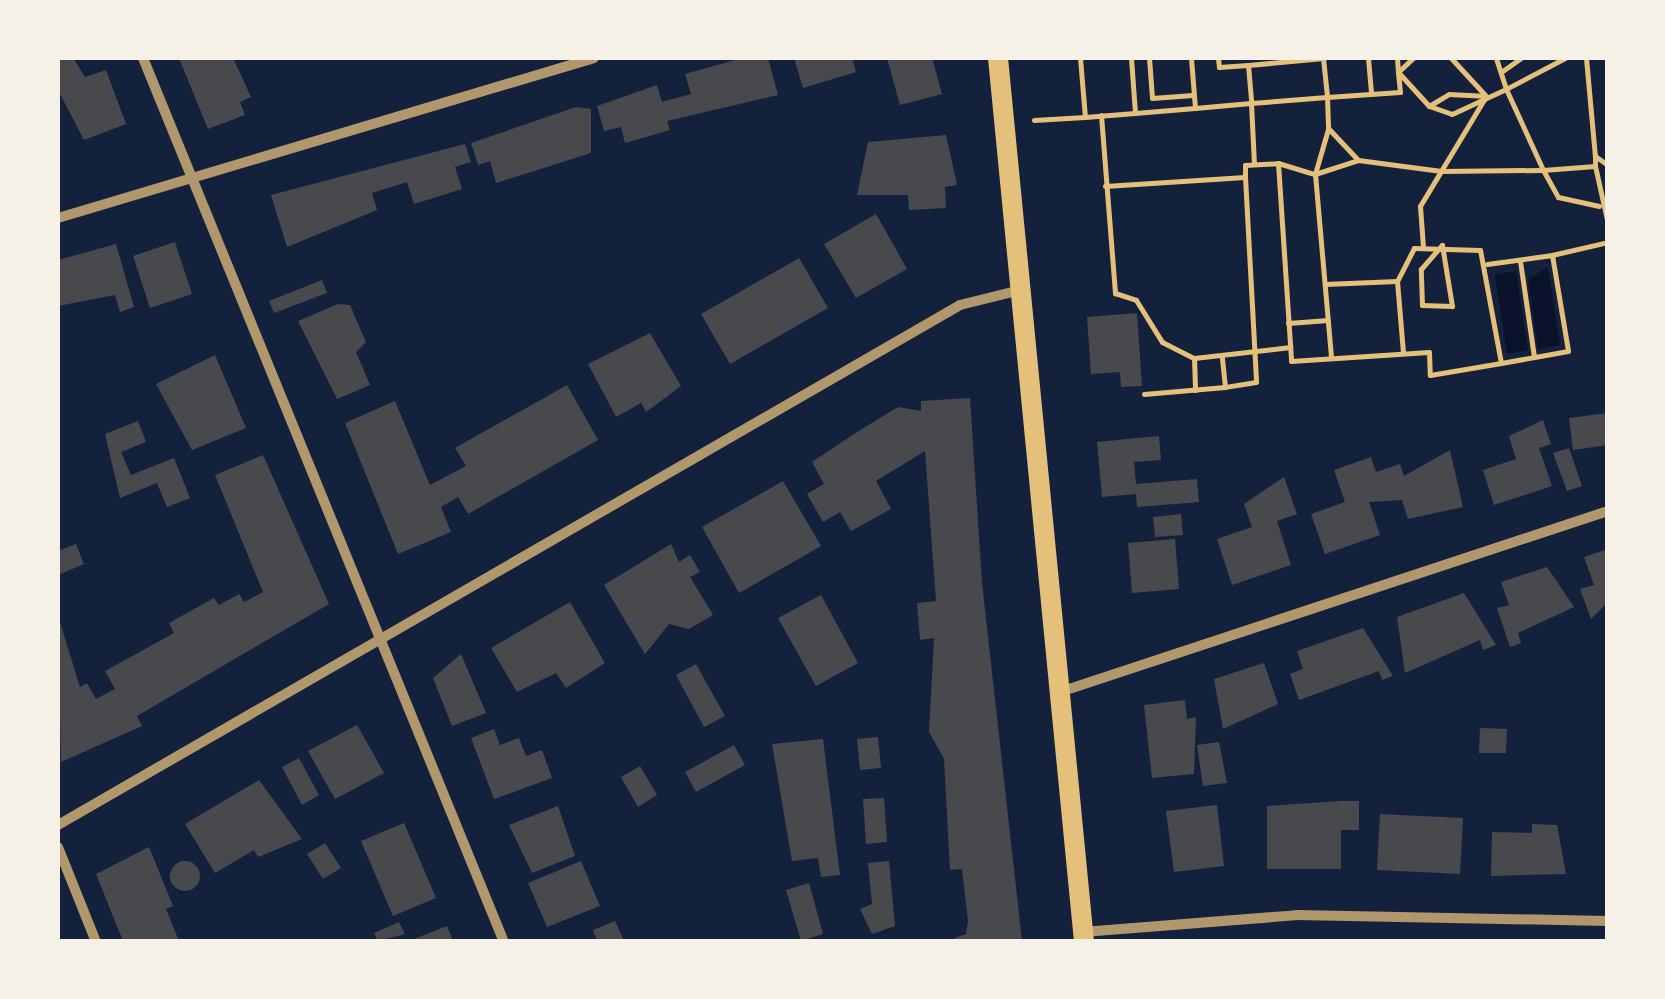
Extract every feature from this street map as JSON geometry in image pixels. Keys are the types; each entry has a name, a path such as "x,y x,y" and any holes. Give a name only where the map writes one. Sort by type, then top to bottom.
{"main road":[{"path":"998,58 1084,937"}],"street":[{"path":"143,58 504,942"},
{"path":"58,218 594,58"},
{"path":"58,825 960,305 1020,290"},
{"path":"1059,692 1608,511"},
{"path":"58,847 96,942"},
{"path":"1084,937 1297,915 1608,921"}],"path":[{"path":"1080,58 1085,117"},
{"path":"1131,58 1135,113"},
{"path":"1149,58 1152,98 1194,95"},
{"path":"1191,58 1195,108"},
{"path":"1218,58 1219,67 1324,58 1328,128 1314,174 1331,358"},
{"path":"1368,58 1371,94"},
{"path":"1034,120 1400,92 1397,58"},
{"path":"1398,72 1413,58"},
{"path":"1451,58 1486,96"},
{"path":"1518,60 1495,58 1558,197 1600,206"},
{"path":"1398,72 1429,106 1452,114 1565,58"},
{"path":"1586,58 1600,206 1608,224"},
{"path":"1501,72 1518,60"},
{"path":"1248,64 1254,164"},
{"path":"1429,106 1449,94 1486,96"},
{"path":"1403,353 1397,281 1423,247 1420,206 1486,96"},
{"path":"1100,116 1115,293 1136,300 1162,342 1194,358 1290,347"},
{"path":"1328,128 1358,160"},
{"path":"1595,156 1608,166"},
{"path":"1144,394 1256,382 1258,352 1245,165 1278,163 1314,174 1358,160 1442,171 1595,166"},
{"path":"1278,163 1291,361 1428,352 1430,375 1568,351 1552,255"},
{"path":"1105,186 1245,176"},
{"path":"1486,264 1608,242"},
{"path":"1442,245 1452,306 1422,305 1421,269 1442,245"},
{"path":"1423,247 1480,250 1486,264 1501,363"},
{"path":"1520,260 1534,357"},
{"path":"1325,284 1397,281"},
{"path":"1288,323 1328,320"},
{"path":"1222,356 1226,387"},
{"path":"1194,358 1195,390"}],"water":[{"path":"1548,267 1560,345 1538,349 1528,280"},
{"path":"1516,271 1528,350 1507,354 1495,275"}],"building":[{"path":"58,58 73,58 85,77 106,70 126,124 84,140 58,90"},
{"path":"179,58 233,58 251,97 240,102 245,115 208,129"},
{"path":"742,58 768,58 778,95 667,121 670,130 625,143 621,127 604,131 597,106 657,85 662,102 691,94 685,74"},
{"path":"794,58 852,58 856,72 803,88"},
{"path":"887,58 932,58 942,94 900,105"},
{"path":"576,107 591,109 591,153 496,183 490,161 478,165 471,143"},
{"path":"946,135 957,185 945,187 946,208 909,210 908,195 857,195 868,142"},
{"path":"465,144 471,162 455,167 462,189 414,204 407,182 372,193 377,210 287,247 271,195"},
{"path":"876,214 907,269 856,298 824,244"},
{"path":"175,242 192,294 150,308 133,256"},
{"path":"116,244 134,307 120,312 115,295 58,306 58,260"},
{"path":"799,258 828,308 730,364 701,314"},
{"path":"322,280 327,293 274,313 269,301"},
{"path":"338,304 350,305 366,342 356,352 370,385 337,399 298,321"},
{"path":"1137,313 1142,386 1121,387 1120,372 1091,374 1087,317"},
{"path":"650,333 681,386 646,412 641,403 616,417 588,364"},
{"path":"215,355 246,428 192,450 156,384"},
{"path":"567,385 598,440 468,514 458,497 441,507 451,532 398,554 345,423 395,401 430,485 466,466 455,448"},
{"path":"970,398 982,583 1022,941 947,941 966,934 968,921 962,869 950,870 944,759 929,732 934,638 920,640 917,603 936,601 925,451 876,481 891,509 851,531 840,512 823,522 807,494 824,484 812,462 898,407 921,411 921,401"},
{"path":"1608,413 1608,445 1573,450 1569,418"},
{"path":"1543,420 1551,444 1539,448 1552,486 1494,505 1483,470 1516,459 1509,436"},
{"path":"138,421 146,442 121,452 131,475 174,458 190,498 167,507 157,483 120,498 105,434"},
{"path":"1159,436 1161,460 1134,462 1136,484 1197,479 1199,502 1137,507 1136,494 1102,497 1097,442"},
{"path":"1569,448 1582,486 1567,491 1553,453"},
{"path":"1450,450 1463,507 1408,519 1402,500 1369,502 1380,535 1325,554 1311,514 1345,502 1334,470 1371,457 1376,472 1400,464 1404,476"},
{"path":"263,455 329,604 137,716 142,726 61,762 58,616 80,687 87,683 96,699 115,689 105,671 174,633 169,623 214,598 219,605 239,594 244,602 263,592 215,475"},
{"path":"1284,477 1297,514 1277,521 1291,565 1232,585 1217,539 1252,527 1244,504"},
{"path":"783,481 821,546 739,593 702,527"},
{"path":"1181,514 1183,535 1155,537 1153,517"},
{"path":"1175,539 1179,589 1132,593 1128,543"},
{"path":"76,544 84,564 58,575 58,551"},
{"path":"671,544 679,562 690,555 700,572 690,577 713,615 689,629 669,624 645,654 604,585"},
{"path":"1608,549 1608,602 1591,619 1580,589 1594,585 1584,557"},
{"path":"1547,567 1574,607 1518,633 1521,643 1510,647 1497,608 1509,605 1501,582"},
{"path":"1464,593 1496,645 1483,650 1480,640 1405,673 1397,617"},
{"path":"821,595 858,663 816,686 778,618"},
{"path":"570,602 605,663 566,688 556,673 517,692 491,648"},
{"path":"1363,628 1393,676 1382,680 1379,671 1299,700 1290,674 1303,669 1297,651"},
{"path":"461,654 486,713 452,726 433,678"},
{"path":"1264,663 1278,704 1223,729 1214,679"},
{"path":"696,664 725,716 704,727 676,675"},
{"path":"1185,700 1187,719 1196,717 1194,774 1152,778 1144,705"},
{"path":"357,725 384,773 335,799 308,751"},
{"path":"1480,728 1507,729 1506,753 1479,753"},
{"path":"494,729 500,745 519,738 526,756 542,750 552,778 494,799 471,738"},
{"path":"878,737 881,768 860,770 857,739"},
{"path":"823,739 840,875 821,877 818,858 792,861 772,744"},
{"path":"1219,742 1227,783 1203,786 1197,745"},
{"path":"734,745 745,765 696,792 685,772"},
{"path":"299,758 319,795 302,805 282,767"},
{"path":"640,766 657,795 638,807 621,777"},
{"path":"259,780 302,839 258,857 254,850 215,873 185,824"},
{"path":"884,798 887,842 866,844 863,799"},
{"path":"1359,801 1359,830 1341,830 1341,869 1267,869 1267,806"},
{"path":"1217,805 1224,866 1174,872 1166,811"},
{"path":"558,806 575,856 532,873 509,825"},
{"path":"1380,814 1463,818 1460,874 1377,870"},
{"path":"404,823 436,898 393,916 361,841"},
{"path":"1532,824 1557,825 1566,874 1491,876 1492,832 1532,833"},
{"path":"325,843 341,868 323,879 307,854"},
{"path":"149,847 173,906 166,909 179,941 123,941 96,874"},
{"path":"185,861 196,865 200,876 196,887 185,891 174,887 170,876 174,865"},
{"path":"581,861 600,906 547,927 528,883"},
{"path":"889,861 895,926 872,934 860,909 872,904 868,863"},
{"path":"809,883 823,934 801,941 786,890"},
{"path":"615,921 624,941 597,941 593,930"},
{"path":"399,922 405,934 378,941 374,933"},
{"path":"447,926 453,941 409,941"}]}
